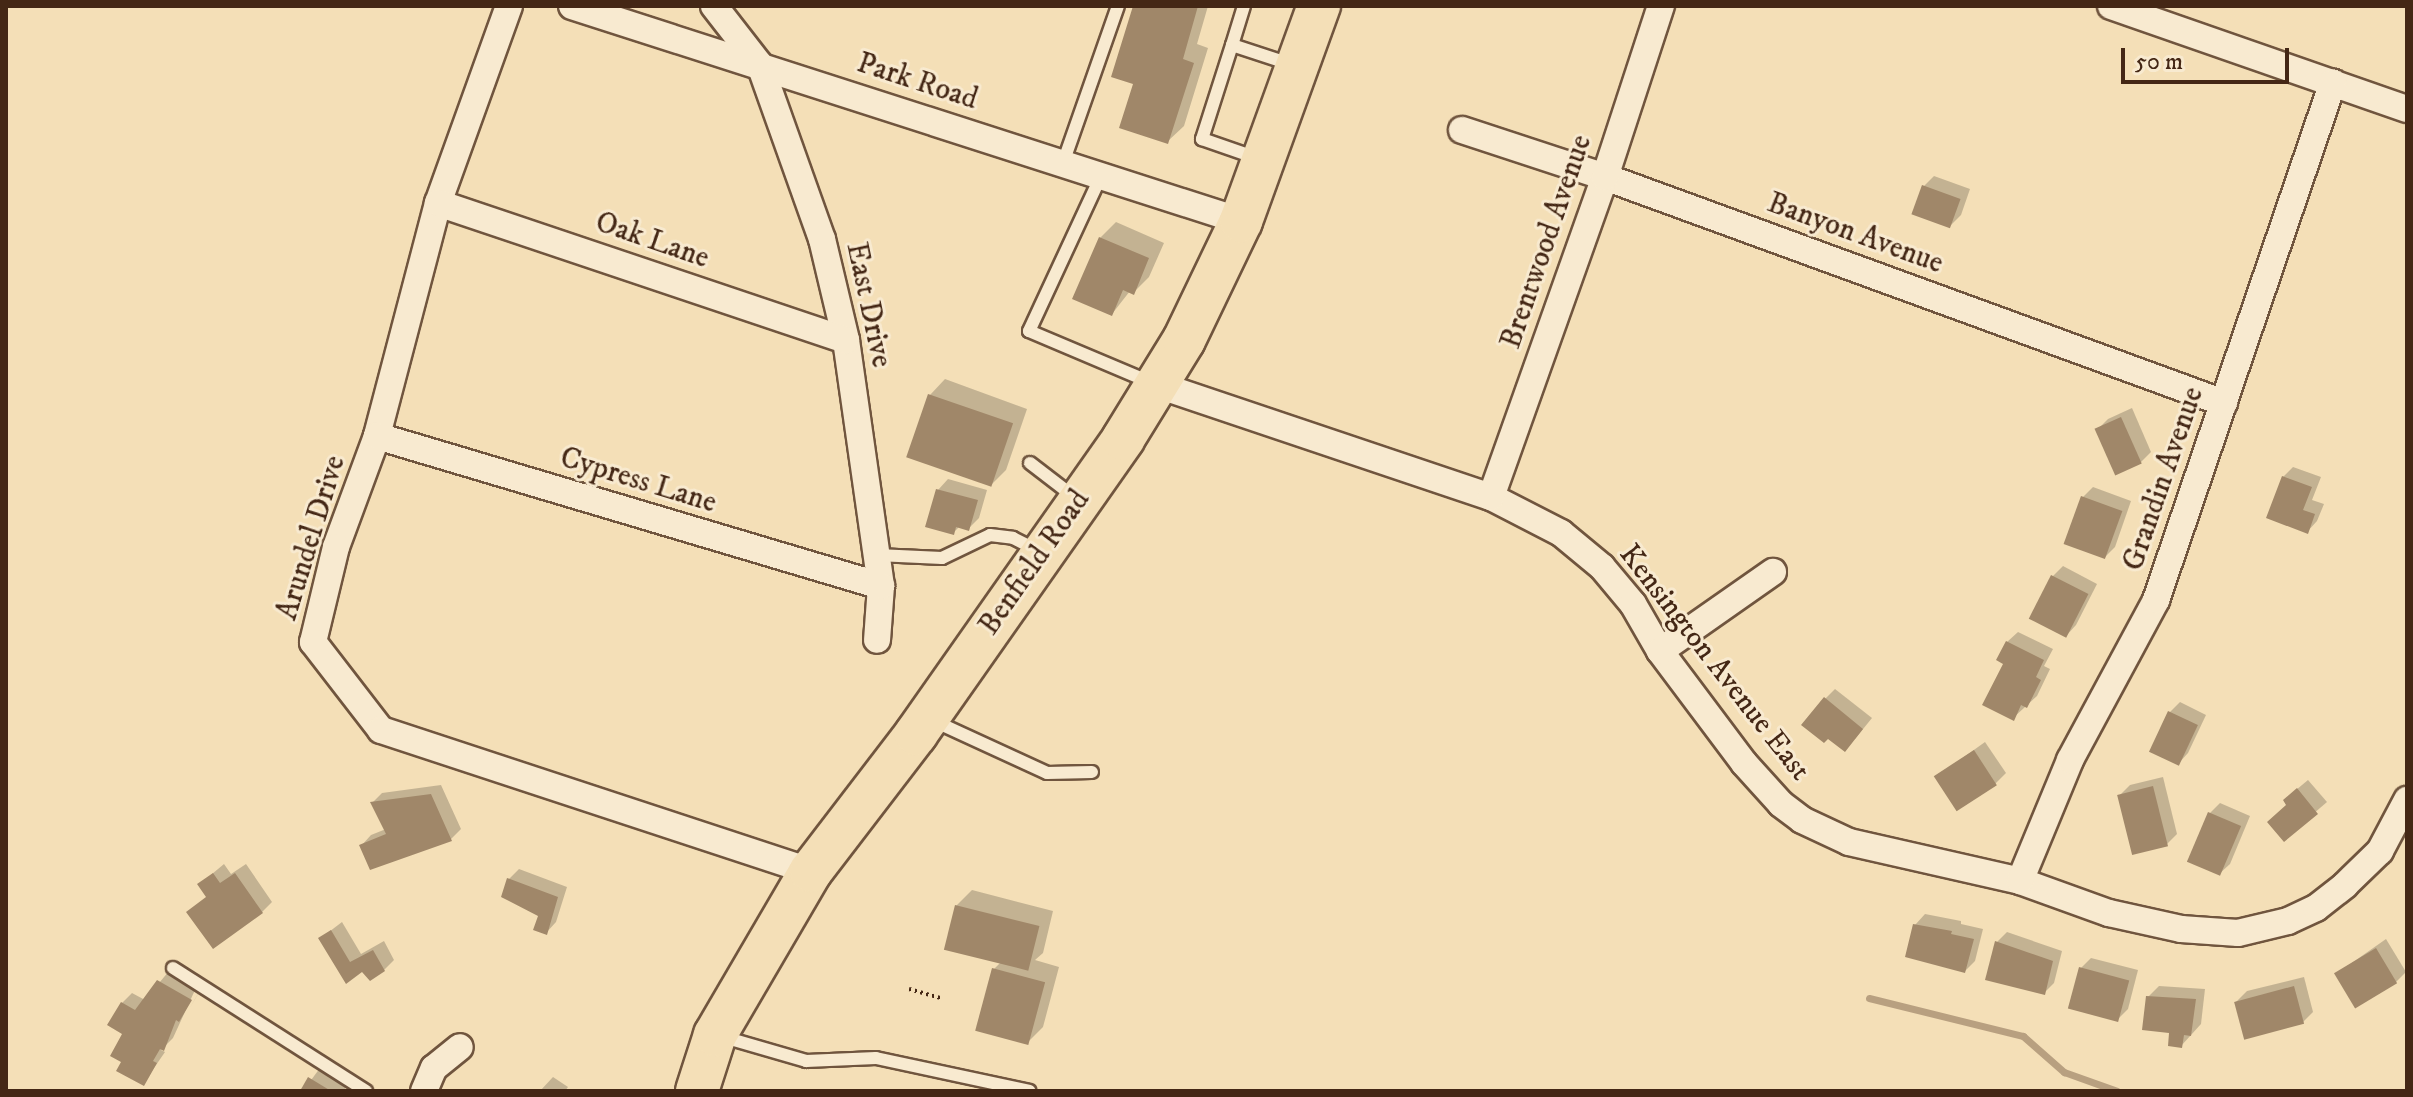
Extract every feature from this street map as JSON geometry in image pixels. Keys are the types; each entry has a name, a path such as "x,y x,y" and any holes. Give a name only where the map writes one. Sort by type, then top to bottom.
{"main road":[{"name":"Benfield Road","path":"697,1091 715,1035 811,871 927,718 1158,385 1184,340 1241,221 1319,6"}],"street":[{"name":"Arundel Drive","path":"509,6 438,203 377,436 336,547 313,642 381,730 811,871"},
{"name":"Park Road","path":"572,6 1241,221"},
{"name":"East Drive","path":"714,6 760,65 822,239 846,340 877,555 881,586 877,640"},
{"name":"Brentwood Avenue","path":"1491,497 1605,177 1661,6"},
{"path":"2111,6 2407,109"},
{"name":"Grandin Avenue","path":"2020,881 2070,760 2156,600 2333,82"},
{"name":"Banyon Avenue","path":"1462,130 1605,177 2224,403"},
{"name":"Oak Lane","path":"438,203 846,340"},
{"name":"Kensington Avenue East","path":"1158,385 1491,497 1561,533 1602,567 1633,604 1660,651 1744,763 1802,820 1849,842 2020,881 2109,913 2181,929 2238,933 2280,925 2316,908 2361,870 2392,834 2407,800"},
{"name":"Cypress Lane","path":"377,436 881,586"},
{"path":"1660,651 1773,572"},
{"path":"424,1091 434,1068 460,1047"}],"lane":[{"path":"1063,163 1118,6"},
{"path":"1244,6 1202,139 1263,160"},
{"path":"1232,45 1297,66"},
{"path":"1101,176 1029,331 1158,385"},
{"path":"1030,463 1079,500"},
{"path":"877,555 942,558 990,535 1013,538 1041,553"},
{"path":"927,718 1047,773 1092,772"},
{"path":"173,968 366,1091"},
{"path":"715,1035 806,1061 876,1058 1030,1091"}],"path":[{"path":"909,989 943,999"}],"building":[{"path":"1133,6 1198,6 1183,59 1194,63 1168,144 1119,128 1133,84 1111,77"},
{"path":"1922,185 1961,199 1950,228 1911,214"},
{"path":"1099,237 1149,258 1134,295 1123,290 1112,316 1072,299"},
{"path":"928,394 1013,423 991,487 906,457"},
{"path":"2121,417 2142,464 2115,475 2095,429"},
{"path":"2282,476 2312,487 2303,510 2315,514 2308,534 2266,518"},
{"path":"936,489 978,500 969,531 956,527 954,535 925,527"},
{"path":"2081,496 2122,511 2105,559 2064,544"},
{"path":"2051,575 2088,594 2066,638 2029,619"},
{"path":"2006,641 2044,660 2036,677 2041,680 2027,708 2021,705 2014,721 1982,705 2003,664 1996,660"},
{"path":"1824,697 1863,729 1845,752 1828,739 1824,743 1801,725"},
{"path":"2168,711 2198,725 2179,766 2149,752"},
{"path":"1974,750 1997,785 1957,811 1934,776"},
{"path":"2153,786 2168,846 2132,855 2117,795"},
{"path":"2297,788 2318,814 2284,842 2267,822 2286,805 2283,800"},
{"path":"431,794 452,841 370,870 359,845 386,834 370,802"},
{"path":"2208,812 2241,826 2220,876 2187,862"},
{"path":"213,873 220,883 235,873 263,913 213,949 186,912 206,897 197,884"},
{"path":"507,878 558,897 547,935 533,930 538,916 501,897"},
{"path":"955,905 1039,926 1028,971 944,950"},
{"path":"1913,924 1952,931 1951,934 1974,939 1965,973 1905,957"},
{"path":"331,930 350,962 373,950 385,971 370,981 362,972 346,984 318,938"},
{"path":"1995,941 2053,961 2045,995 1985,980"},
{"path":"2376,948 2397,983 2355,1008 2334,973"},
{"path":"2079,967 2129,980 2118,1022 2068,1009"},
{"path":"992,968 1045,982 1028,1045 975,1031"},
{"path":"157,980 192,1000 179,1022 176,1020 164,1051 160,1049 153,1061 157,1063 144,1086 116,1071 121,1062 110,1056 122,1034 107,1025 121,1002 135,1010"},
{"path":"2294,986 2304,1024 2244,1040 2234,1002"},
{"path":"2146,996 2196,999 2191,1036 2184,1035 2182,1048 2168,1046 2169,1033 2142,1030"},
{"path":"308,1077 331,1091 300,1091"}],"waterway":[{"path":"1869,998 2023,1036 2064,1072 2117,1091"}]}
